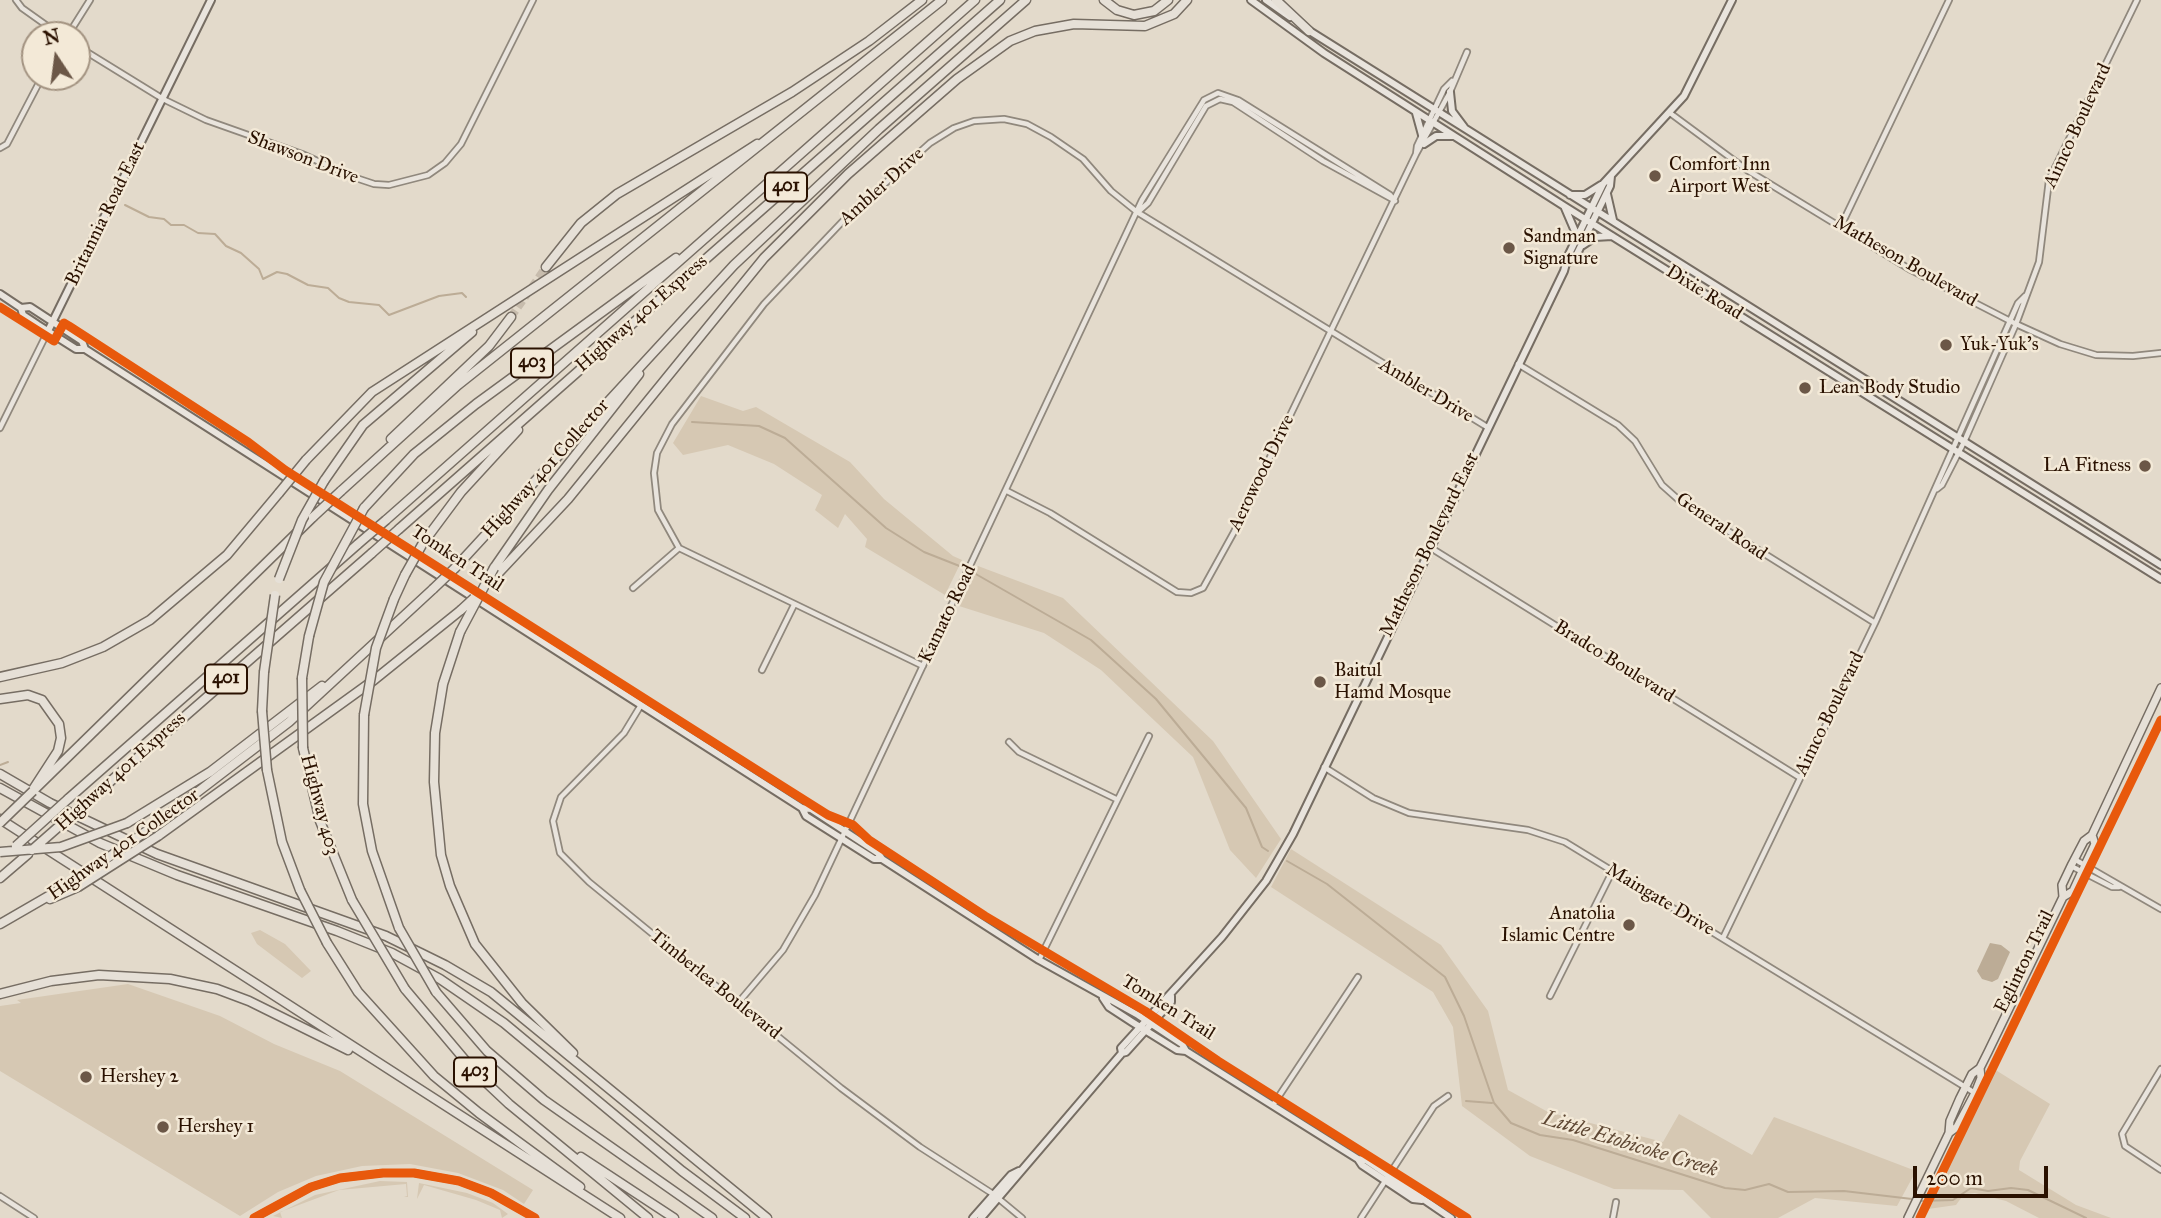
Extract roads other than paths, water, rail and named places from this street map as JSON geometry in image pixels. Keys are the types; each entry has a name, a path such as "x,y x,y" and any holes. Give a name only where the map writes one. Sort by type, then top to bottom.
{"highway":[{"path":"546,267 581,223 617,194 821,73 922,0"},
{"name":"401","path":"0,821 313,517 458,385 942,0"},
{"name":"Highway 401 Express","path":"0,860 975,0"},
{"name":"Highway 401 Express","path":"0,878 1000,0"},
{"name":"Highway 401 Collector","path":"0,924 74,885 289,722 372,648 455,568 764,237 879,129 1026,0"},
{"path":"1104,0 1116,10 1134,15 1154,11 1168,0"},
{"path":"74,885 158,836 374,680 461,610 568,499 764,258 848,174 957,79 1010,41 1035,31 1073,24 1145,26 1174,14 1187,0"},
{"path":"1276,0 1309,31"},
{"path":"0,677 82,656 103,648 150,620 227,555 306,460 372,392 715,168 780,130"},
{"name":"Highway 403","path":"557,1143 475,1072 405,989 352,900 320,821 303,748 302,678 309,636 324,582 365,508 414,454 476,404 713,232"},
{"path":"499,311 439,358 363,425 324,481 302,520 279,579 264,672 262,711 267,770 282,842 300,890 327,943 358,992 434,1076 620,1218"},
{"path":"386,448 395,432 489,346 511,317"},
{"path":"608,1087 522,1003 475,944 450,886 441,855 436,815 435,733 443,684 460,632 494,568 548,490 665,340"},
{"name":"Highway 403","path":"572,375 485,464 423,543 405,575 376,648 364,715 363,804 372,851 398,928 436,992 487,1051 544,1100 712,1218"},
{"path":"0,852 61,847 127,824 210,772 372,648"},
{"path":"0,699 28,695 42,700 52,710 61,738 58,751 44,776"},
{"path":"0,774 50,803 157,854 386,936 445,965 491,992 767,1218"},
{"path":"0,788 100,843 177,875 392,953 440,979 504,1023 682,1171 745,1218"},
{"path":"0,821 610,1211"},
{"path":"0,994 51,981 99,975 147,976 194,983 281,1015 391,1073"},
{"path":"557,1143 648,1218"},
{"name":"403","path":"557,1143 674,1218"}],"main road":[{"name":"Britannia Road East","path":"48,331 211,0"},
{"name":"Dixie Road","path":"1251,0 1324,53 1564,206 2161,579"},
{"name":"Dixie Road","path":"1266,0 1436,113 2161,565"},
{"name":"Matheson Boulevard East","path":"1567,264 1575,258 1592,223 1602,184 1628,153 1670,113 1694,79 1732,0"},
{"path":"1450,92 1452,111 1467,131"},
{"path":"1413,109 1421,124 1422,135"},
{"path":"1424,144 1436,136 1456,136"},
{"name":"Matheson Boulevard East","path":"973,1218 1019,1171 1122,1054 1166,997 1171,996 1262,888 1293,834 1567,264 1585,218 1607,192 1612,174"},
{"path":"1570,195 1585,195 1602,184"},
{"path":"1607,192 1608,209 1614,222"},
{"path":"1564,206 1577,236"},
{"path":"1581,247 1595,237 1614,236"},
{"path":"0,294 21,308 30,307 82,341 85,348 802,808 811,809 842,834 878,853 882,859 1039,960 1148,1022 1182,1044 1186,1051"},
{"path":"21,308 23,315 76,349 85,348"},
{"path":"2029,496 2035,486"},
{"path":"2124,556 2130,546"},
{"path":"1909,1215 1949,1132 1950,1121 1965,1088 1972,1074 1980,1068 2063,897 2062,886 2073,863 2084,841 2092,835 2161,690"},
{"path":"2063,897 2073,891 2084,869 2095,844 2092,835"},
{"path":"1103,998 1109,1007 1143,1029 1177,1050 1186,1051 1358,1158 1362,1165 1388,1178 1413,1199 1422,1200 1451,1218"},
{"path":"1949,1132 1957,1126 1975,1093 1981,1078 1980,1068"},
{"name":"Matheson Boulevard East","path":"981,1218 996,1196"}],"street":[{"path":"16,0 22,8 40,21"},
{"path":"77,21 90,0"},
{"name":"Shawson Drive","path":"91,55 163,99 235,133 302,154 374,184 404,183 436,169 461,144 533,0"},
{"path":"1841,226 1949,0"},
{"name":"Aimco Boulevard","path":"1956,450 1964,442 2016,324 2039,262 2049,180 2137,0"},
{"name":"Aerowood Drive","path":"1416,154 1424,144 1436,113 1450,92 1452,81 1466,52"},
{"name":"Aerowood Drive","path":"1436,113 1444,89 1452,81"},
{"path":"0,148 7,144 34,91"},
{"name":"Kamato Road","path":"738,1003 783,950 815,895 1137,212 1148,203 1206,106 1220,99 1233,102 1323,161 1395,201"},
{"name":"Matheson Boulevard","path":"1670,113 1736,163 1911,270 2016,324 2060,344 2096,355 2133,356 2161,353"},
{"name":"Ambler Drive","path":"679,548 662,520 653,482 657,453 671,424 776,291 842,222 939,136 965,123 986,119 1013,120 1027,124 1076,153 1111,191 1137,212 1487,427"},
{"name":"Aerowood Drive","path":"1007,491 1049,513 1172,589 1184,594 1197,592 1206,584 1230,541 1395,201 1422,135 1432,121"},
{"name":"Aimco Boulevard","path":"1723,938 1875,624 1936,490 1942,485 1956,450 1957,438 2010,321 2025,296"},
{"name":"Britannia Road East","path":"0,428 48,331"},
{"name":"General Road","path":"1518,363 1618,425 1635,441 1662,485 1680,501 1875,624"},
{"name":"Bradco Boulevard","path":"1429,547 1799,777"},
{"path":"633,588 679,548 922,666"},
{"path":"762,670 794,605"},
{"name":"Timberlea Boulevard","path":"641,705 624,733 561,797 553,821 555,843 568,863 883,1120 996,1196 1021,1218"},
{"path":"1039,960 1149,736"},
{"path":"1009,742 1019,752 1116,799"},
{"name":"Maingate Drive","path":"1324,767 1373,798 1398,810 1430,818 1541,833 1565,842 1975,1093"},
{"path":"2073,863 2112,887 2120,887 2161,909"},
{"path":"1550,996 1612,872"},
{"path":"1273,1105 1358,976"},
{"path":"2161,1069 2123,1130 2125,1146 2161,1170"},
{"path":"1361,1218 1434,1106 1448,1096"},
{"path":"254,1218 312,1187 340,1178 383,1172 414,1173 459,1181 498,1196 535,1218"},
{"path":"0,1196 34,1218"},
{"path":"1614,1218 1616,1202"}],"waterway":[{"path":"125,205 149,217 164,219 171,225 184,225 198,233 215,234 226,246 241,253 259,269 263,279 277,272 287,274 308,285 328,288 339,298 349,302 379,305 389,315 439,296 462,293 466,297"},
{"name":"Little Etobicoke Creek","path":"692,422 759,426 785,438 886,528 924,552 962,567"},
{"name":"Little Etobicoke Creek","path":"974,573 1091,640 1156,699 1246,808 1262,847 1268,851"},
{"path":"0,765 8,762"},
{"name":"Little Etobicoke Creek","path":"1287,861 1327,884 1445,977 1464,1016 1494,1103 1511,1123 1540,1135 1573,1140 1725,1188 1745,1190 1769,1184 1788,1192 1844,1191 1912,1199"},
{"path":"1466,1101 1492,1103"},
{"name":"Little Etobicoke Creek","path":"1921,1201 1953,1200 1971,1188 1988,1191 2011,1188 2028,1190 2086,1218"}],"tunnel":[{"path":"511,317 546,267"}],"place":[{"name":"Comfort Inn Airport West","path":"1655,176"},
{"name":"Sandman Signature","path":"1509,248"},
{"name":"Yuk-Yuk's","path":"1946,345"},
{"name":"Lean Body Studio","path":"1805,388"},
{"name":"LA Fitness","path":"2145,466"},
{"name":"Baitul Hamd Mosque","path":"1320,682"},
{"name":"Anatolia Islamic Centre","path":"1629,925"},
{"name":"Hershey 2","path":"86,1077"},
{"name":"Hershey 1","path":"163,1127"}]}
